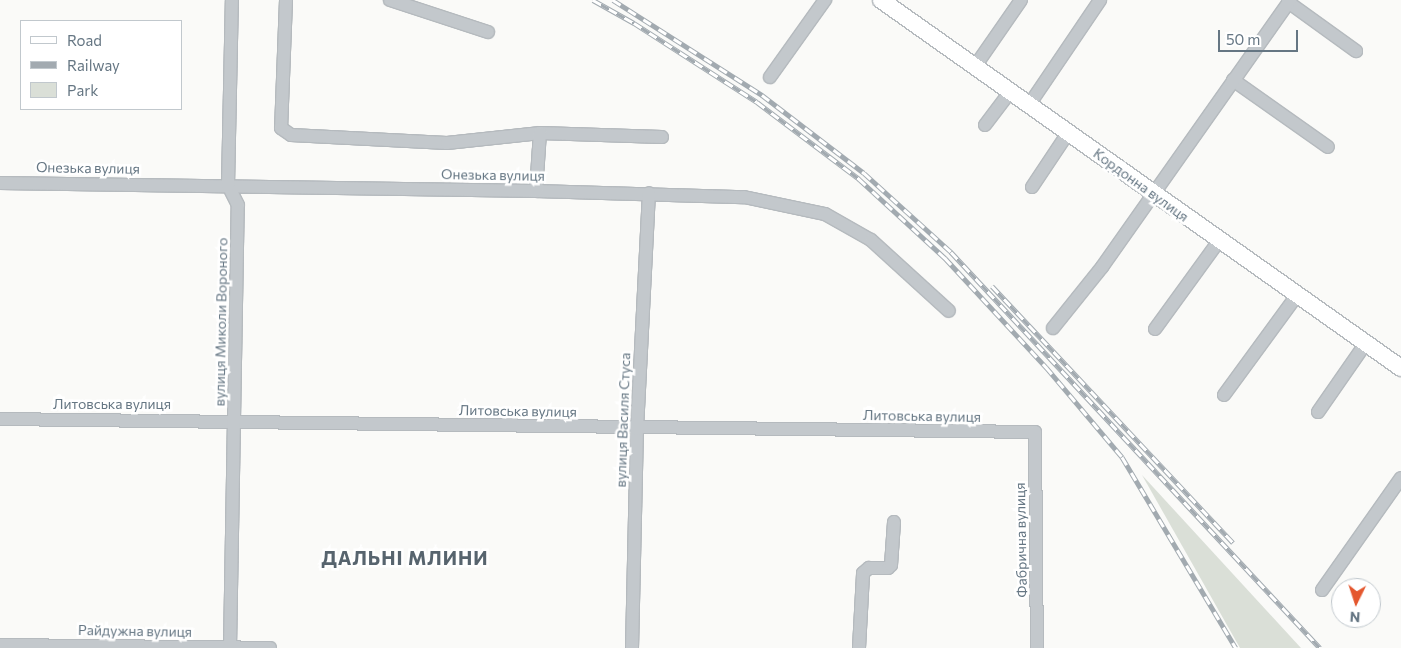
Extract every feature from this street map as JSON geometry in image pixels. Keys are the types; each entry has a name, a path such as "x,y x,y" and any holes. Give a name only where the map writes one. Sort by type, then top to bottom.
{"main road":[{"name":"Кордонна вулиця","path":"882,0 976,65 1010,92 1219,241 1298,294 1401,368"}],"street":[{"name":"вулиця Миколи Вороного","path":"230,648 238,205 228,185 232,0"},
{"path":"286,0 281,128 286,133 448,143 540,133 662,137"},
{"path":"390,0 488,32"},
{"path":"770,77 824,0"},
{"path":"976,65 1020,0"},
{"path":"1028,105 1100,0"},
{"path":"1053,328 1153,194 1289,1 1356,51"},
{"path":"1234,80 1328,147"},
{"path":"984,125 1010,92"},
{"path":"536,191 540,133"},
{"path":"1032,187 1068,133"},
{"name":"Онезька вулиця","path":"0,183 228,185 649,193 744,197 825,214 871,240 949,311"},
{"name":"вулиця Василя Стуса","path":"632,648 637,428 649,193"},
{"path":"1155,330 1219,241"},
{"path":"1224,395 1298,294"},
{"path":"1318,412 1366,343"},
{"name":"Литовська вулиця","path":"0,419 234,420 637,428 1034,432"},
{"name":"Фабрична вулиця","path":"1034,432 1037,648"},
{"path":"1322,590 1401,478"},
{"path":"859,648 863,573 869,568 888,568 891,565 894,522"},
{"name":"Райдужна вулиця","path":"0,644 270,648"}],"green space":[{"path":"1142,475 1301,648 1240,648"}],"railway":[{"path":"593,0 634,23 757,102 859,179 945,258 1046,367 1122,457 1236,648"},
{"path":"613,0 762,95 864,173 951,252 1320,648"},
{"path":"992,286 1233,543"}],"district":[{"name":"ДАЛЬНІ МЛИНИ","path":"405,558"}]}
